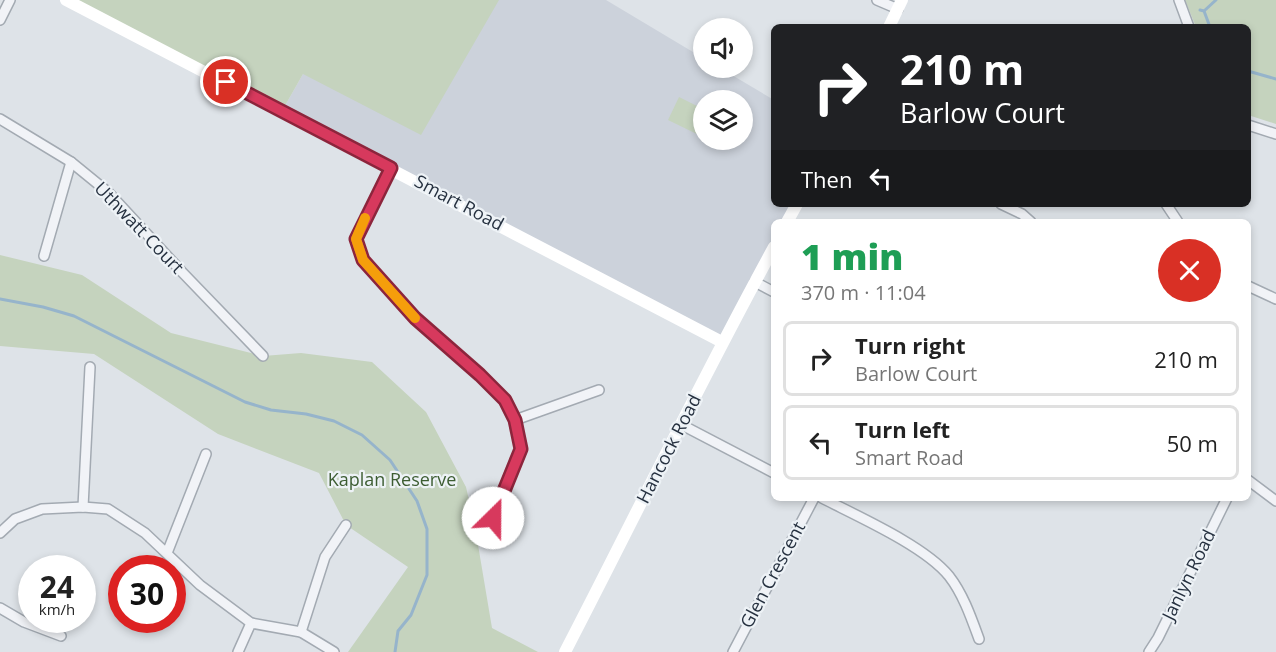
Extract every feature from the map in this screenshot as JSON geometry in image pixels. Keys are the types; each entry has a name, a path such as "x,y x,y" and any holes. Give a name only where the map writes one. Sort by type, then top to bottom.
{"main road":[{"name":"Smart Road","path":"66,0 722,342"},
{"path":"890,24 900,4"},
{"name":"Hancock Road","path":"565,652 682,425 722,342 771,253"}],"street":[{"path":"0,20 10,0"},
{"path":"878,0 900,4"},
{"path":"1179,0 1188,24"},
{"name":"Uthwatt Court","path":"0,119 71,162 110,193 263,356"},
{"path":"1251,126 1276,134"},
{"path":"44,256 71,162"},
{"path":"391,168 356,239 363,260 415,318 505,400 515,420 521,449 493,518"},
{"path":"1007,207 1028,219"},
{"path":"755,282 771,290"},
{"path":"1251,287 1276,299"},
{"path":"83,507 90,367"},
{"path":"515,420 599,390"},
{"path":"682,425 771,471"},
{"path":"167,553 206,454"},
{"path":"1251,482 1276,501"},
{"name":"Glen Crescent","path":"735,651 812,501"},
{"path":"828,501 917,549 948,575 964,600 979,639"},
{"name":"Janlyn Road","path":"1149,652 1226,501"},
{"path":"0,533 15,519 42,508 108,509 145,533 200,585 251,623 301,632 334,652"},
{"path":"301,632 325,557 346,525"},
{"path":"0,608 24,622 61,636"},
{"path":"238,652 251,623"}],"shaded area":[{"path":"345,0 606,0 693,52 693,78 737,78 771,98 771,207 795,207 789,219 771,219 771,252 722,342 282,111"}],"green space":[{"path":"66,0 499,0 421,135 303,74 282,111"},
{"path":"1185,0 1276,0 1276,124 1251,116 1251,24 1195,24"},
{"path":"679,97 693,104 693,132 668,120"},
{"name":"Kaplan Reserve","path":"0,255 82,275 171,333 263,356 301,353 372,362 426,412 466,487 492,628 538,652 348,652 408,567 346,525 319,473 218,434 94,354 0,346"}],"waterway":[{"path":"1204,11 1216,0"},
{"path":"1200,10 1204,11 1209,24"},
{"path":"1251,72 1276,79"},
{"path":"0,299 43,307 74,316 245,402 271,410 306,414 334,421 362,435 390,460 417,501 427,529 427,575 411,615 398,631 395,652"}],"slow traffic":[{"path":"365,218 356,239 363,260 415,318"}],"route":[{"path":"226,82 391,168 356,239 363,260 388,289 415,318 505,400 515,420 521,449 493,518"}]}
